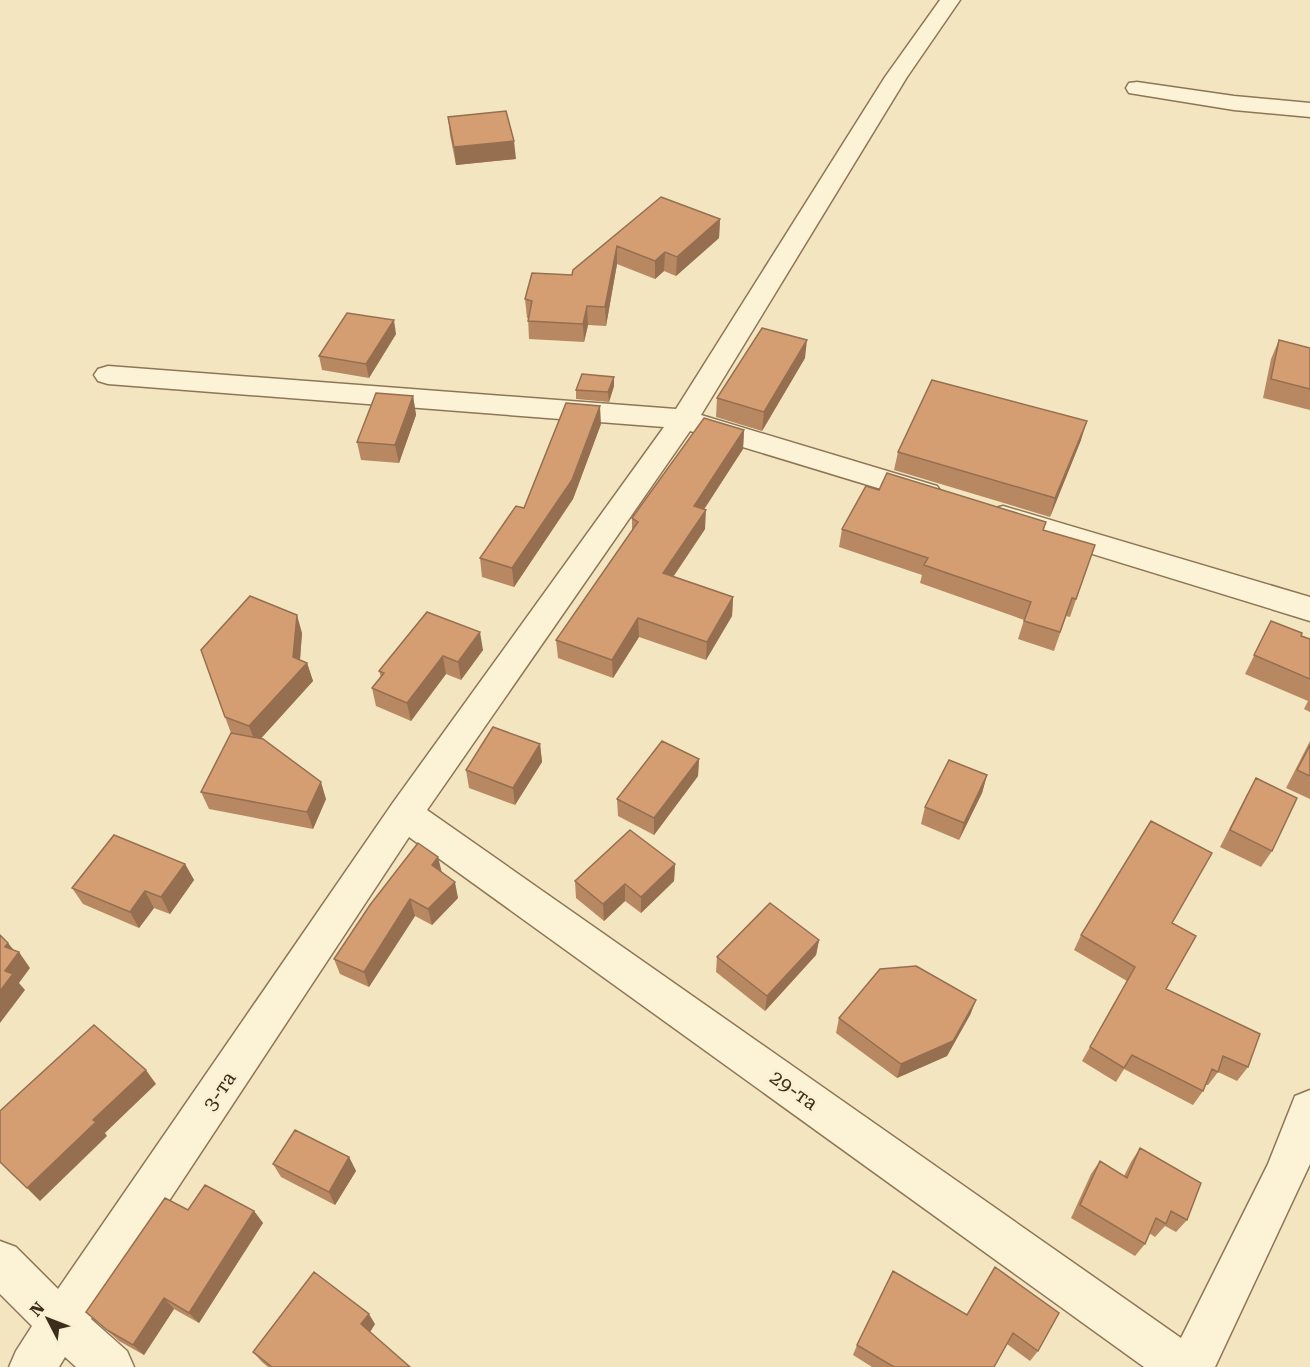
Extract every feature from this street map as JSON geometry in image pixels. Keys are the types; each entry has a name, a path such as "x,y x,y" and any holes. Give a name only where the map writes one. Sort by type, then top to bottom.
{"street":[{"name":"3-та","path":"32,1367 63,1325 405,814 684,419 896,77 950,0"},
{"path":"1137,88 1234,104 1310,110"},
{"path":"108,375 684,419 1310,609"},
{"name":"29-та","path":"405,814 1183,1367"},
{"path":"1191,1367 1284,1177 1310,1110"},
{"path":"0,1263 63,1325 111,1367"}],"building":[{"path":"506,111 514,141 454,147 448,117"},
{"path":"661,197 720,219 677,257 665,252 655,261 617,246 605,307 587,306 583,324 528,321 532,301 525,299 532,273 572,275 573,270"},
{"path":"347,313 394,320 366,364 319,356"},
{"path":"762,328 807,340 764,412 717,398"},
{"path":"1279,340 1310,348 1310,389 1271,379"},
{"path":"582,374 614,377 608,392 576,390"},
{"path":"932,380 1087,421 1055,498 898,452"},
{"path":"376,393 413,396 395,445 357,442"},
{"path":"566,403 600,406 572,480 512,568 480,558 516,506 524,508"},
{"path":"704,418 744,430 694,506 706,510 663,573 733,597 707,642 638,618 612,660 556,640 638,522 632,518"},
{"path":"887,473 1046,522 1043,530 1095,545 1076,599 1072,598 1060,632 1024,621 1031,602 924,565 928,558 842,529 866,486 879,490"},
{"path":"250,596 297,615 293,657 307,663 249,726 225,717 201,650"},
{"path":"427,612 480,632 458,662 443,656 407,703 372,688 384,673 379,671"},
{"path":"1271,621 1302,633 1301,636 1310,639 1310,679 1254,655"},
{"path":"493,727 540,744 513,788 466,770"},
{"path":"231,733 263,739 321,782 307,812 201,792"},
{"path":"662,741 699,759 654,818 617,799"},
{"path":"1310,745 1310,776 1297,770"},
{"path":"949,760 987,775 964,823 925,807"},
{"path":"1256,778 1297,798 1272,851 1230,830"},
{"path":"1151,821 1212,853 1172,923 1196,936 1166,989 1260,1034 1248,1067 1223,1056 1218,1072 1212,1069 1203,1091 1132,1055 1124,1068 1090,1047 1135,967 1081,935"},
{"path":"630,830 675,864 641,897 625,884 603,904 575,881"},
{"path":"114,835 185,864 161,897 145,891 130,912 72,888"},
{"path":"418,843 438,857 432,865 455,882 428,909 410,899 364,972 334,959 370,905"},
{"path":"770,903 819,940 767,996 717,957"},
{"path":"0,935 8,943 5,947 19,952 5,971 13,974 0,991"},
{"path":"916,966 976,1000 953,1041 901,1064 839,1018 880,969"},
{"path":"94,1025 146,1070 93,1120 96,1122 27,1188 0,1162 0,1111"},
{"path":"295,1130 349,1157 329,1192 273,1164"},
{"path":"1140,1148 1201,1183 1187,1220 1171,1211 1166,1224 1156,1218 1145,1244 1080,1205 1100,1161 1127,1178"},
{"path":"205,1185 254,1211 189,1313 164,1298 133,1345 107,1330 86,1312 165,1198 188,1210"},
{"path":"995,1267 1059,1313 1038,1351 1013,1333 994,1367 894,1367 857,1345 893,1271 967,1315"},
{"path":"314,1272 369,1314 361,1324 410,1367 272,1367 253,1352"}]}
